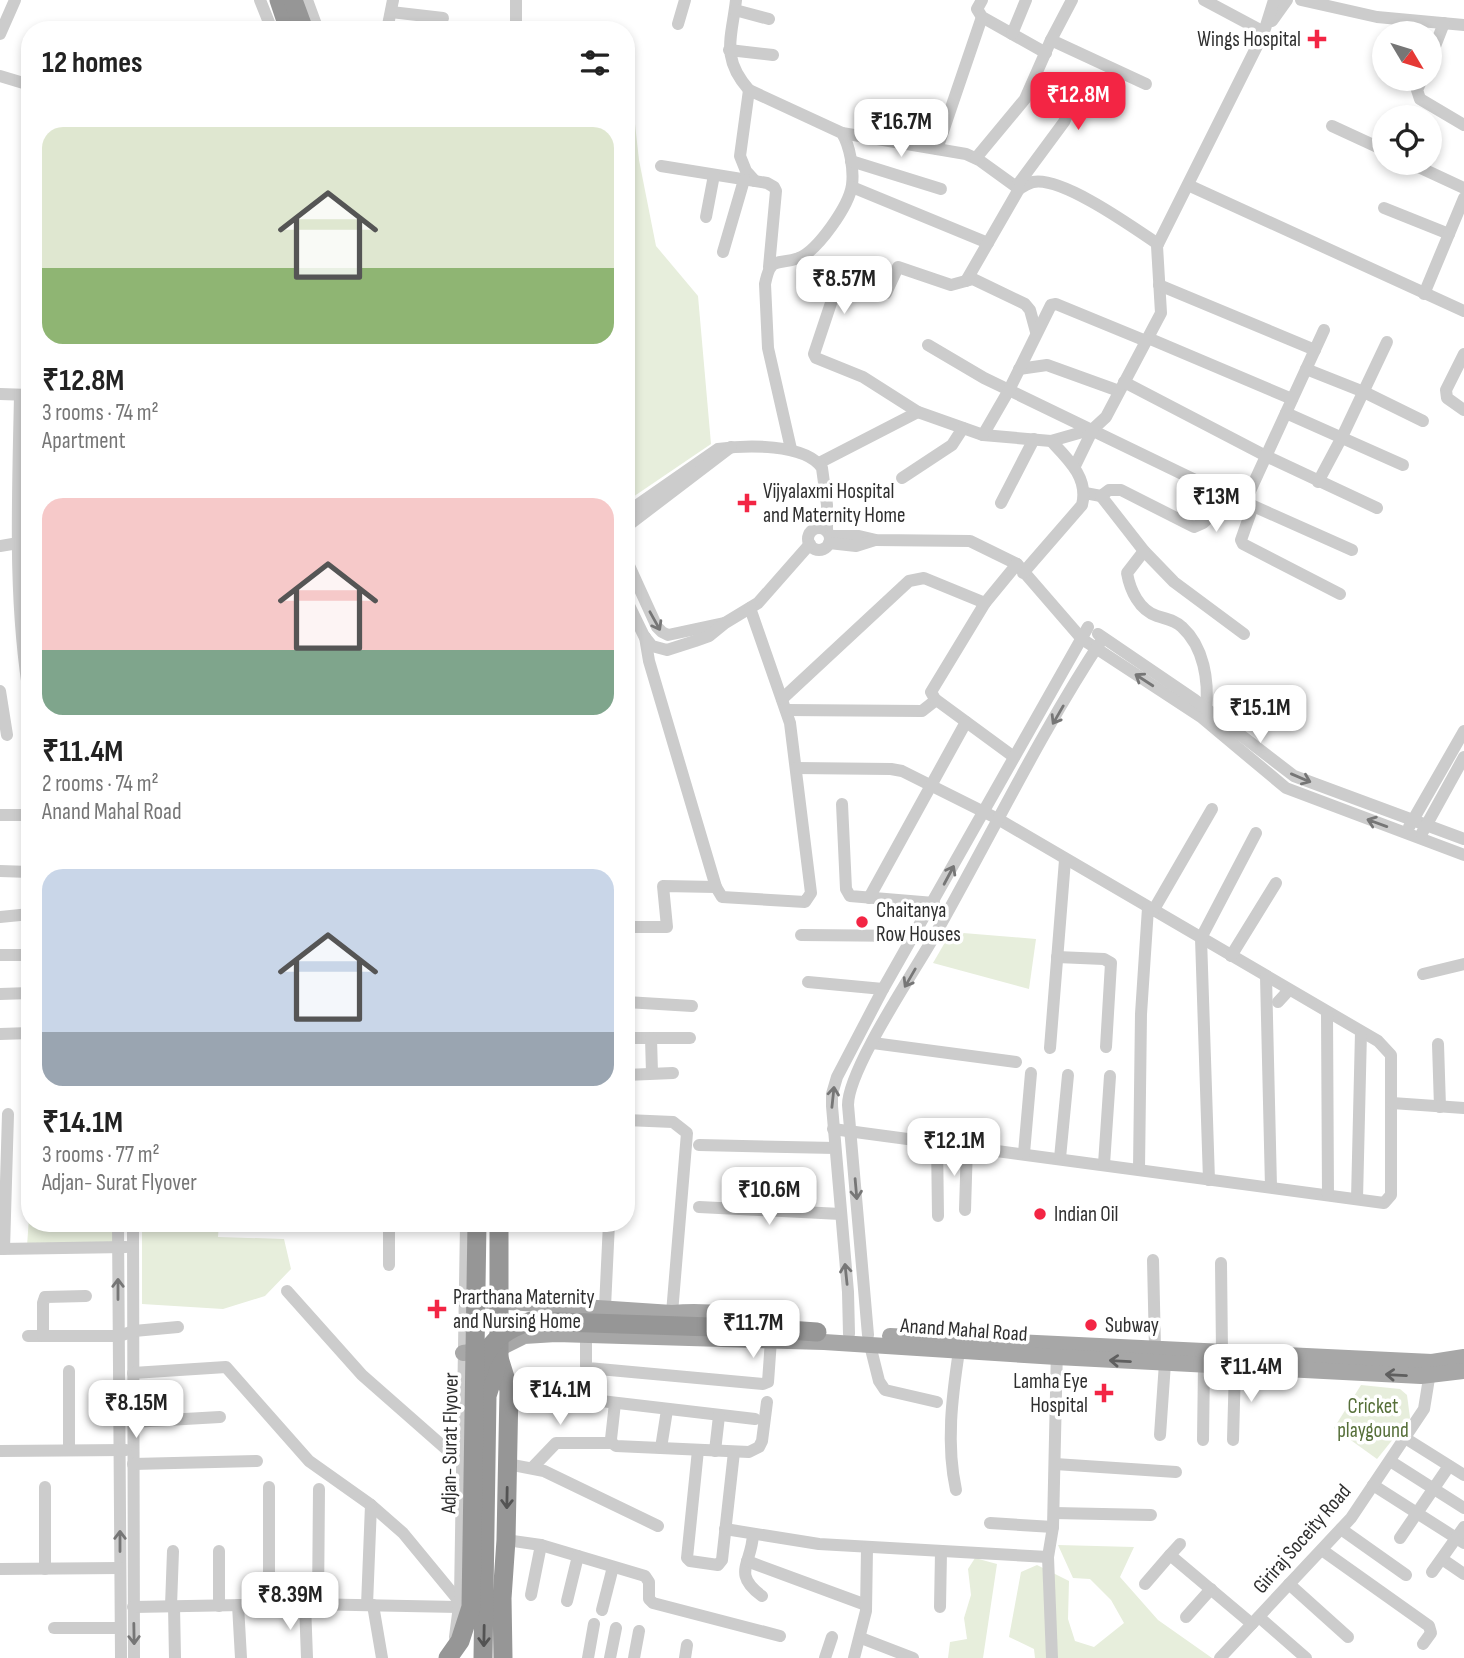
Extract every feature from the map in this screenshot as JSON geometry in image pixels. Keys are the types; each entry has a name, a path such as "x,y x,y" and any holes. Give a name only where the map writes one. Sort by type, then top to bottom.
{"highway":[{"path":"279,0 286,21"},
{"path":"293,0 300,21"},
{"name":"Adjan- Surat Flyover","path":"471,1232 481,1392 484,1658"},
{"path":"499,1232 499,1353 509,1390 502,1598 503,1658"},
{"path":"481,1392 481,1360 492,1343 504,1332 531,1321 772,1335 817,1332"},
{"name":"Adjan- Surat Flyover","path":"450,1658 460,1641 471,1607 481,1392 499,1353"}],"main road":[{"path":"463,1299 758,1318 817,1332 862,1337"},
{"name":"Anand Mahal Road","path":"463,1353 499,1353 524,1336 772,1335 862,1337 1235,1367 1431,1369 1464,1357"},
{"name":"Anand Mahal Road","path":"862,1337 959,1351 1155,1348 1464,1371"}],"street":[{"path":"0,34 15,0"},
{"path":"260,0 268,21"},
{"path":"307,0 315,21"},
{"path":"516,0 516,21"},
{"path":"678,24 685,0"},
{"path":"982,0 977,9 982,17 1046,53"},
{"path":"1012,34 1026,0"},
{"path":"976,158 1026,99 1051,40 1072,0"},
{"path":"1204,0 1264,32"},
{"path":"1075,466 1093,429 1106,417 1161,313 1158,244 1264,32 1274,0"},
{"path":"1264,32 1287,0"},
{"path":"1301,0 1377,17 1464,25"},
{"path":"769,19 736,5 729,50 740,80 749,90 842,133 976,158 1017,188"},
{"path":"392,6 443,18"},
{"path":"937,149 982,17"},
{"path":"1442,28 1444,23"},
{"path":"1051,40 1146,84"},
{"path":"729,50 773,55"},
{"path":"0,76 21,82"},
{"path":"966,281 1017,188 1068,113 1032,86"},
{"path":"723,252 749,180 740,156 749,90"},
{"path":"1417,91 1420,99 1464,125"},
{"path":"1332,126 1372,144"},
{"path":"769,267 782,260 799,258 815,245 834,222 852,187 851,161 842,133"},
{"path":"851,161 941,189"},
{"path":"661,166 771,184 776,191 765,284 768,348 791,449"},
{"path":"706,217 714,175"},
{"path":"1436,175 1464,188"},
{"path":"1017,188 1034,181 1060,186 1098,205 1158,244"},
{"path":"1188,185 1464,311"},
{"path":"852,187 988,243"},
{"path":"1424,294 1464,198"},
{"path":"1384,208 1449,234"},
{"path":"799,258 839,279 886,293 898,267 951,285 973,279 1025,304 1030,310 1036,332"},
{"path":"839,279 814,354 816,358 863,377 918,412 983,435 1051,441 1093,429"},
{"path":"1159,285 1315,350"},
{"path":"983,435 1009,390 1048,308 1056,304 1292,399"},
{"path":"1324,330 1266,456 1249,504 1241,540 1243,544 1340,594"},
{"path":"1318,482 1387,342"},
{"path":"928,345 1009,390 1352,550"},
{"path":"1464,354 1447,390 1447,398 1453,405 1464,410"},
{"path":"1019,369 1046,365 1122,387 1377,508"},
{"path":"1306,369 1364,392 1423,421"},
{"path":"0,394 21,395"},
{"path":"819,463 918,412"},
{"path":"1286,413 1403,465"},
{"path":"902,478 952,445 963,428"},
{"path":"1001,503 1034,439"},
{"path":"1014,757 932,696 933,688 985,603 1082,505 1085,494 1075,466 1051,441"},
{"path":"635,520 731,447"},
{"path":"635,507 713,451 731,447 791,449 819,463 827,505 825,548 818,550 810,544 772,590 709,636 667,650 652,646 635,617"},
{"path":"1101,496 1108,490 1121,490 1194,527 1203,523 1232,496"},
{"path":"1085,494 1101,496 1144,551 1174,582 1244,634"},
{"path":"826,534 876,540 970,541 1020,569 1063,616 1085,633 1206,709 1294,776 1464,839"},
{"path":"0,546 21,542"},
{"path":"1144,551 1127,573 1137,601 1154,615 1182,626 1196,645 1206,675 1206,709"},
{"path":"784,705 909,581 924,578 985,603"},
{"path":"635,579 657,627 668,635 725,623"},
{"path":"645,637 650,665 716,887 724,898 805,902 811,893 796,768 784,705 750,608"},
{"path":"937,1402 885,1390 862,1337 848,1293 832,1094 837,1077 883,989 1085,633"},
{"path":"862,1337 848,1097 873,1043 1100,643"},
{"path":"1100,643 1201,717 1293,792 1464,855"},
{"path":"0,691 6,735"},
{"path":"784,705 922,710 936,700"},
{"path":"869,898 966,722"},
{"path":"1405,834 1464,731"},
{"path":"1419,839 1464,757"},
{"path":"796,768 902,771 998,819 1361,1031 1384,1045 1391,1055 1391,1195 1384,1203 834,1129"},
{"path":"842,804 847,893 855,897 934,903"},
{"path":"1139,1169 1141,1014 1151,910 1212,809"},
{"path":"0,815 21,815"},
{"path":"1209,1180 1201,938 1256,833"},
{"path":"1050,1048 1065,860"},
{"path":"0,872 21,872"},
{"path":"1231,956 1276,883"},
{"path":"635,928 667,927 663,886 716,887"},
{"path":"0,917 21,915"},
{"path":"801,935 915,936"},
{"path":"0,955 21,955"},
{"path":"1057,957 1104,959 1111,963 1106,1047"},
{"path":"1423,974 1464,964"},
{"path":"1266,976 1271,1187"},
{"path":"808,982 883,989"},
{"path":"1278,1002 1289,990"},
{"path":"0,994 21,993"},
{"path":"635,1003 692,1006"},
{"path":"1327,1012 1328,1195"},
{"path":"1357,1199 1361,1031"},
{"path":"0,1034 21,1033"},
{"path":"635,1038 690,1038"},
{"path":"651,1038 652,1073"},
{"path":"873,1043 1016,1062"},
{"path":"1438,1044 1440,1107"},
{"path":"635,1074 673,1073"},
{"path":"1024,1153 1031,1073"},
{"path":"1060,1158 1068,1075"},
{"path":"1104,1164 1110,1076"},
{"path":"1392,1103 1464,1108"},
{"path":"635,1113 673,1122 687,1133 672,1313"},
{"path":"8,1114 3,1162 2,1249 133,1247"},
{"path":"937,1141 938,1216"},
{"path":"698,1145 835,1149"},
{"path":"965,1210 967,1145"},
{"path":"699,1207 841,1214"},
{"path":"118,1232 119,1336 126,1450 120,1569 121,1658"},
{"path":"133,1232 132,1422 126,1450 133,1464 134,1658"},
{"path":"389,1232 390,1265"},
{"path":"450,1658 458,1604 463,1299 469,1232"},
{"path":"605,1307 609,1232"},
{"path":"1153,1260 1155,1348"},
{"path":"1221,1263 1222,1352"},
{"path":"287,1291 362,1375 462,1463"},
{"path":"44,1336 43,1303 46,1297 86,1296"},
{"path":"28,1336 119,1336 134,1331 178,1327"},
{"path":"586,1335 586,1366 589,1368 763,1384 768,1382 772,1335"},
{"path":"956,1490 951,1460 951,1413 959,1351"},
{"path":"1052,1658 1048,1556 1054,1513 1057,1351"},
{"path":"1160,1435 1165,1363"},
{"path":"1203,1440 1204,1365"},
{"path":"133,1373 226,1367 309,1461 371,1505 403,1532 458,1604"},
{"path":"1233,1440 1235,1367"},
{"name":"Giriraj Soceity Road","path":"1220,1658 1341,1529 1373,1486 1424,1409 1431,1369"},
{"path":"69,1371 69,1450"},
{"path":"584,1399 755,1419"},
{"path":"533,1467 556,1443 612,1443 616,1446 749,1452 759,1447 765,1434 767,1402"},
{"path":"612,1443 615,1403"},
{"path":"661,1448 667,1410"},
{"path":"715,1451 719,1416"},
{"path":"132,1422 220,1417"},
{"path":"1405,1438 1464,1475"},
{"path":"0,1451 126,1450"},
{"path":"698,1450 687,1560 720,1564 734,1452"},
{"path":"133,1464 257,1461"},
{"path":"1390,1461 1464,1508"},
{"path":"507,1464 533,1467 658,1526"},
{"path":"1055,1464 1176,1472"},
{"path":"1400,1538 1449,1466"},
{"path":"1373,1486 1461,1536 1433,1572"},
{"path":"45,1487 45,1569"},
{"path":"269,1487 269,1605"},
{"path":"307,1658 319,1489"},
{"path":"371,1505 370,1605 382,1658"},
{"path":"1054,1513 1151,1515"},
{"path":"990,1523 1053,1527"},
{"path":"725,1529 819,1544 1048,1556"},
{"path":"1341,1529 1406,1575"},
{"path":"753,1534 746,1582 761,1597"},
{"path":"506,1540 541,1545 648,1579 649,1599 653,1603 780,1636"},
{"path":"1146,1584 1180,1544"},
{"path":"531,1595 541,1545"},
{"path":"854,1658 861,1638 866,1605 867,1548"},
{"path":"1322,1550 1429,1626 1431,1633 1423,1644"},
{"path":"219,1551 219,1606"},
{"path":"173,1552 175,1658"},
{"path":"940,1607 941,1552"},
{"path":"1170,1555 1211,1590 1306,1658"},
{"path":"566,1601 578,1556"},
{"path":"1442,1559 1464,1574"},
{"path":"747,1561 866,1605"},
{"path":"602,1609 613,1567"},
{"path":"0,1569 120,1569"},
{"path":"1289,1584 1348,1637"},
{"path":"1186,1617 1211,1590"},
{"path":"133,1607 458,1604"},
{"path":"239,1605 241,1658"},
{"path":"588,1658 594,1624"},
{"path":"54,1628 119,1628"},
{"path":"610,1658 616,1628"},
{"path":"634,1658 639,1631"},
{"path":"825,1658 832,1637"},
{"path":"861,1638 913,1658"}],"green space":[{"path":"635,124 639,160 656,246 698,296 711,444 635,496"},
{"path":"951,932 1036,939 1029,989 933,963"},
{"path":"28,1232 116,1232 116,1244 27,1246"},
{"path":"142,1232 218,1232 218,1237 284,1239 291,1269 265,1296 223,1309 142,1304"},
{"name":"Cricket playgound","path":"1361,1385 1400,1389 1407,1395 1410,1418 1377,1459 1334,1428"},
{"path":"1058,1545 1134,1547 1120,1577 1158,1620 1212,1658 1035,1658 1034,1649 1009,1637 1021,1572 1037,1565 1069,1581 1068,1619 1075,1641 1094,1647 1124,1623 1111,1600 1090,1579 1073,1578"},
{"path":"975,1558 997,1564 983,1658 948,1658 950,1642 967,1639 964,1618 971,1595 968,1569"}],"place":[{"name":"Wings Hospital","path":"1317,39"},
{"name":"Vijyalaxmi Hospital and Maternity Home","path":"747,503"},
{"name":"Chaitanya Row Houses","path":"862,922"},
{"name":"Indian Oil","path":"1040,1214"},
{"name":"Prarthana Maternity and Nursing Home","path":"437,1309"},
{"name":"Subway","path":"1091,1325"},
{"name":"Lamha Eye Hospital","path":"1104,1393"}]}
